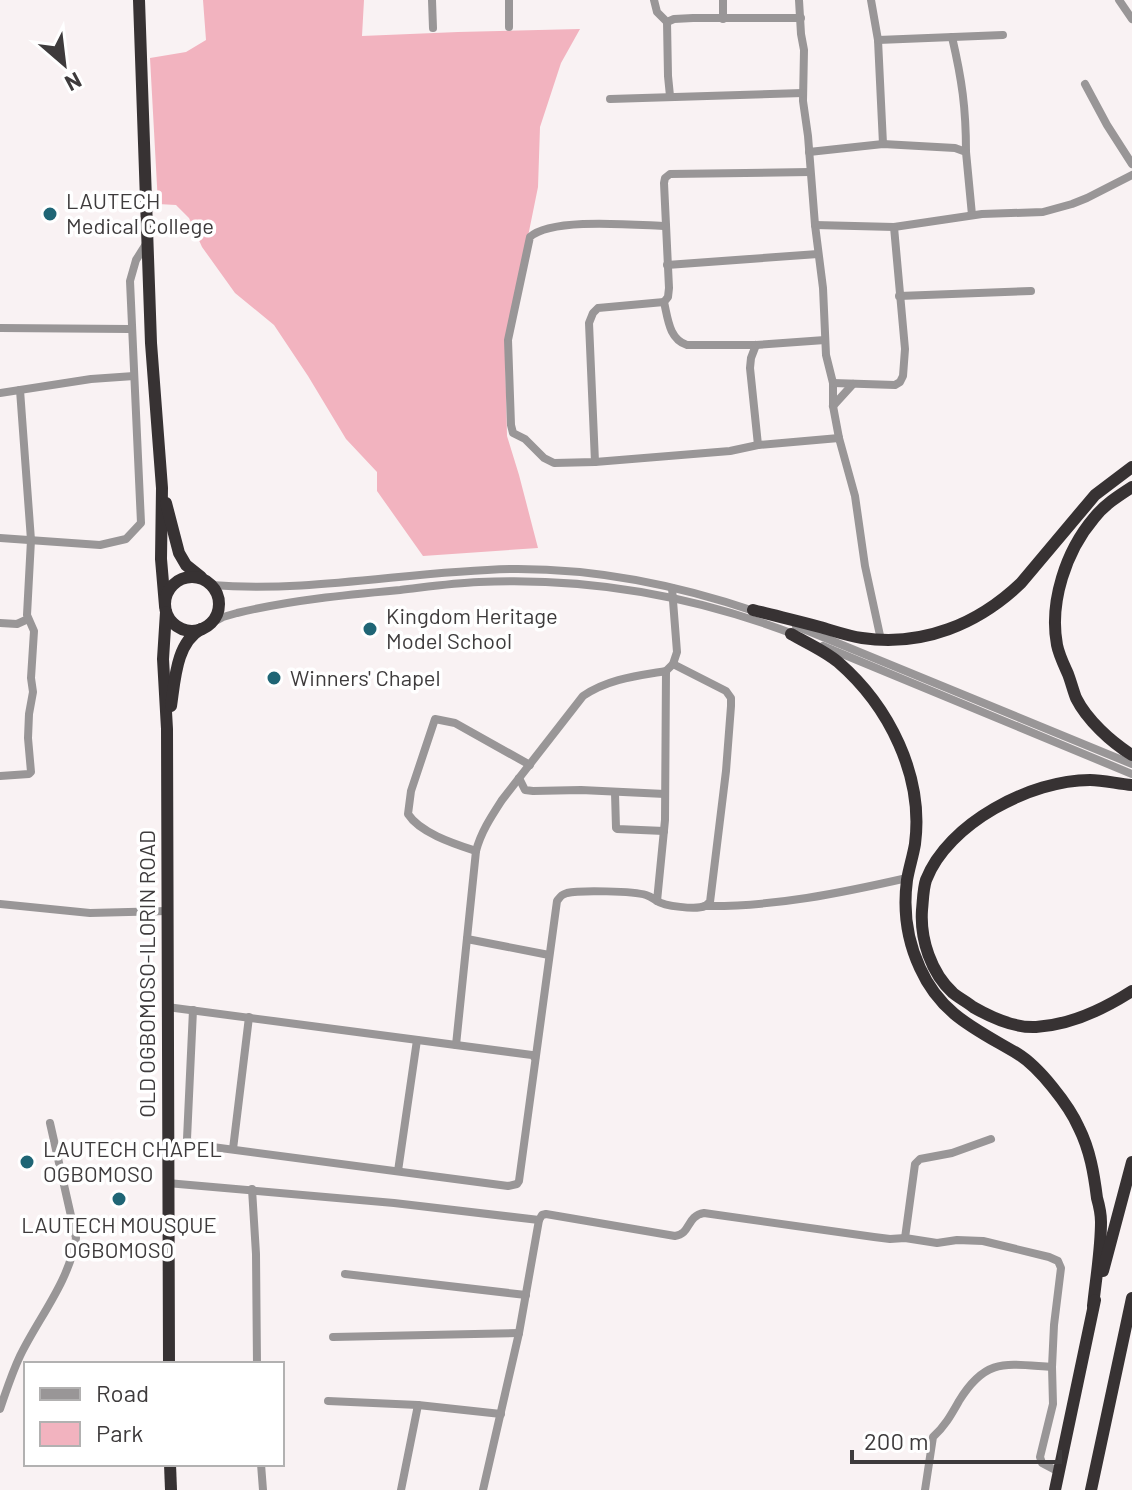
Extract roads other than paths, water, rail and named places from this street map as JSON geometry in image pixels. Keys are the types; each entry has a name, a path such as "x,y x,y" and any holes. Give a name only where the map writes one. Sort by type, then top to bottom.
{"highway":[{"path":"139,0 151,343 162,488 161,559 166,609 174,624 180,628 195,630 205,626"},
{"path":"753,610 859,638 881,640 933,635 962,625 993,608 1021,583 1095,495 1132,467"},
{"path":"1132,487 1094,517 1080,538 1060,585 1055,626 1057,647 1077,700 1107,735 1132,755"},
{"path":"162,488 179,553 186,565 208,582 219,601 214,618 188,639 181,654 167,729"},
{"path":"167,729 163,659 166,597 176,581 185,577 208,582"},
{"path":"791,634 836,660 867,691 896,735 915,796 915,843 907,878 907,929 928,985 957,1018 1022,1056 1048,1081 1079,1125 1093,1171 1101,1220 1093,1306"},
{"name":"OLD OGBOMOSO-ILORIN ROAD","path":"167,729 169,1362"},
{"path":"1132,785 1089,780 1066,783 1041,788 991,809 968,825 934,866 926,881 922,919 924,940 939,977 953,994 990,1017 1033,1027 1057,1024 1116,1001 1132,991"},
{"path":"1055,1490 1093,1306 1132,1162"},
{"path":"1091,1490 1132,1298"},
{"path":"1117,1371 1132,1331"},
{"path":"170,1466 171,1490"}],"street":[{"path":"432,0 433,28"},
{"path":"509,0 509,27"},
{"path":"654,0 657,12 667,22 670,96"},
{"path":"723,0 723,19"},
{"path":"799,0 803,93 823,288 826,355 833,383 833,406 839,438 855,496 865,566 881,640"},
{"path":"871,0 878,40 883,144"},
{"path":"1119,0 1132,19"},
{"path":"667,22 693,18 801,18"},
{"path":"878,40 1003,35"},
{"path":"952,37 965,100 972,215"},
{"path":"1085,84 1132,164"},
{"path":"610,99 803,93"},
{"path":"809,152 883,144 955,148 966,152"},
{"path":"595,462 589,323 598,308 664,302 668,297 665,178 670,174 810,172"},
{"path":"815,225 894,227 972,215 1043,212 1087,198 1132,175"},
{"path":"666,226 576,224 541,230 530,237 508,340 513,433 554,463 730,451 758,445 839,438"},
{"path":"833,383 895,385 900,382 905,366 905,349 894,227"},
{"path":"0,538 100,545 126,539 141,523 130,281 136,260 148,240"},
{"path":"667,265 818,254"},
{"path":"899,296 1031,291"},
{"path":"664,302 672,335 678,342 687,345 756,345 825,340"},
{"path":"0,328 130,329"},
{"path":"756,345 750,368 758,445"},
{"path":"0,393 91,379 134,376"},
{"path":"833,406 853,384"},
{"path":"0,776 31,772 28,738 33,692 34,631 28,619 31,540 20,390"},
{"path":"208,582 276,587 526,569 650,582 703,595 795,625 1132,764"},
{"path":"526,569 526,581"},
{"path":"444,574 444,586"},
{"path":"205,626 223,617 274,605 330,596 474,582 526,581 647,592 750,619 791,634 1132,774"},
{"path":"657,901 664,831 669,668 677,652 672,588"},
{"path":"0,623 17,624 28,619"},
{"path":"456,1045 479,840 519,778 583,696 595,688 669,668 726,691 731,698 723,800 710,902 705,906"},
{"path":"476,851 418,826 408,814 411,791 435,719 455,723 530,765"},
{"path":"519,778 525,790 665,794"},
{"path":"615,793 617,829 664,831"},
{"path":"193,1010 187,1139 190,1144 508,1186 519,1181 557,901 562,895 589,892 640,894 664,905 733,907 772,903 907,878"},
{"path":"0,904 90,913 167,911"},
{"path":"467,939 549,955"},
{"path":"167,1007 532,1055 535,1058"},
{"path":"233,1149 249,1017"},
{"path":"398,1171 417,1040"},
{"path":"0,1409 20,1357 73,1256 76,1238 50,1123"},
{"path":"905,1238 915,1164 920,1159 952,1153 991,1139"},
{"path":"167,1183 394,1203 539,1220"},
{"path":"252,1189 257,1362"},
{"path":"483,1490 519,1333 539,1220 546,1214 675,1236 685,1231 696,1214 704,1213 890,1239 937,1243 983,1241 1058,1261 1061,1282 1054,1325 1053,1404 1040,1457 1042,1463 1059,1472"},
{"path":"345,1274 526,1295"},
{"path":"333,1337 519,1333"},
{"path":"925,1490 933,1437 946,1426 966,1390 984,1371 1006,1364 1052,1367"},
{"path":"328,1401 418,1405 501,1414"},
{"path":"401,1490 418,1405"},
{"path":"261,1466 263,1490"}],"place":[{"name":"LAUTECH Medical College","path":"50,214"},
{"name":"Kingdom Heritage Model School","path":"370,629"},
{"name":"Winners' Chapel","path":"274,678"},
{"name":"LAUTECH CHAPEL OGBOMOSO","path":"27,1162"},
{"name":"LAUTECH MOUSQUE OGBOMOSO","path":"119,1199"}]}
